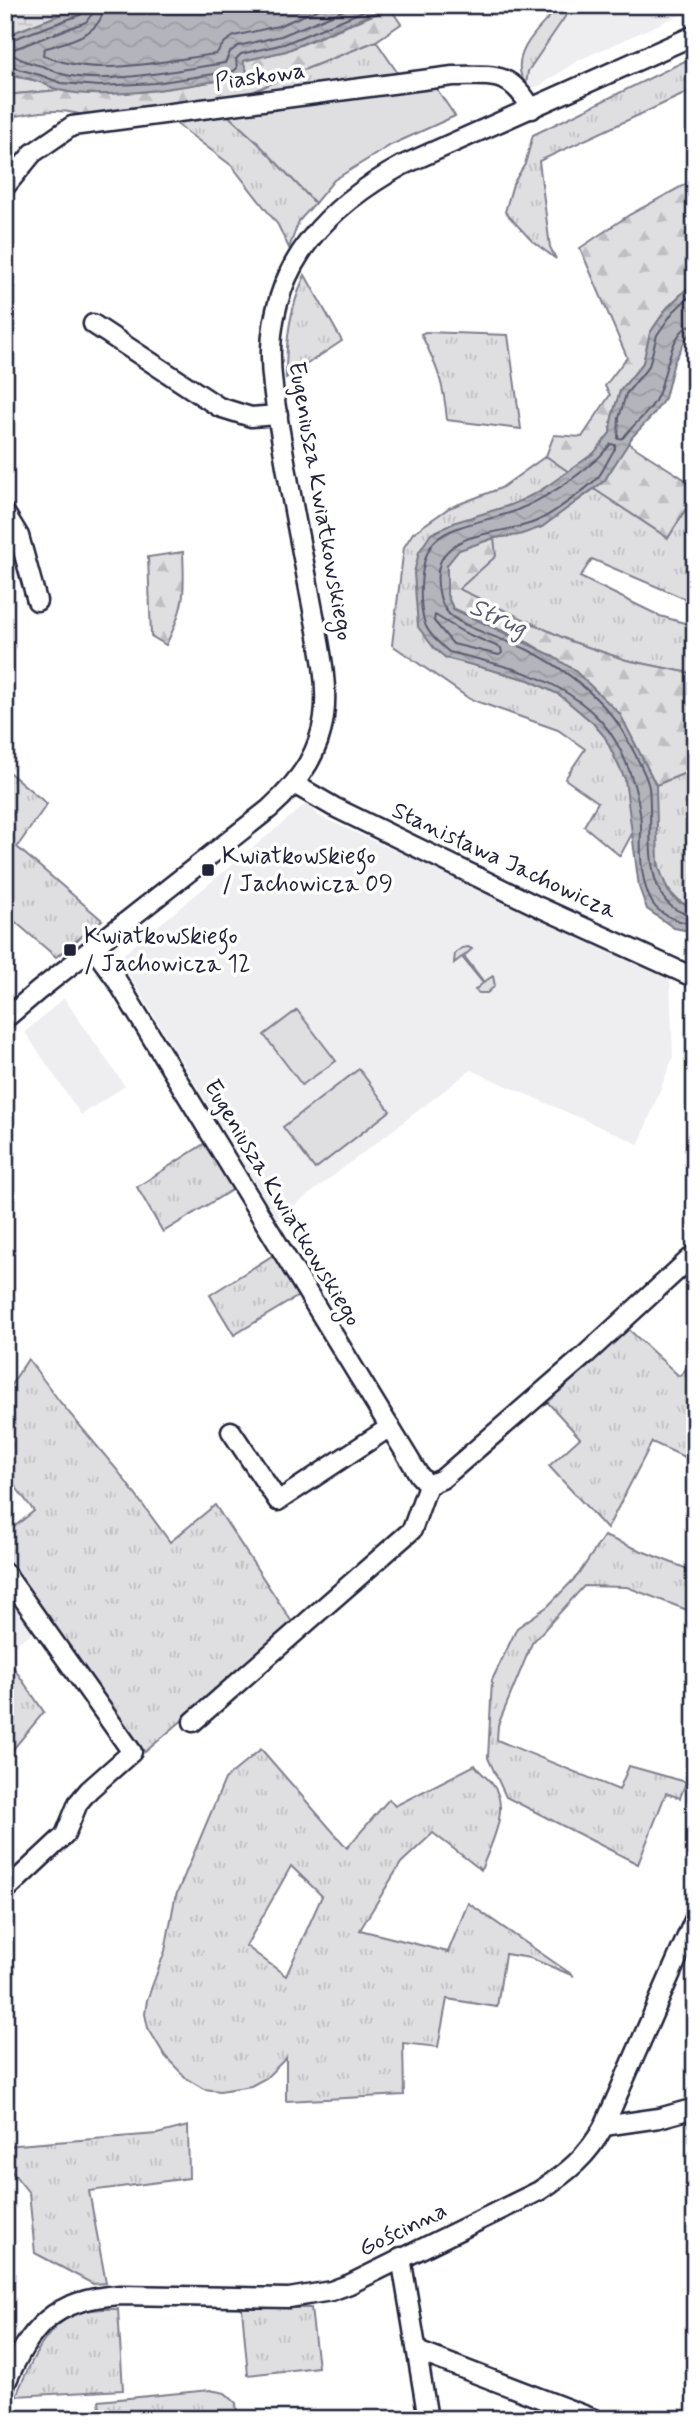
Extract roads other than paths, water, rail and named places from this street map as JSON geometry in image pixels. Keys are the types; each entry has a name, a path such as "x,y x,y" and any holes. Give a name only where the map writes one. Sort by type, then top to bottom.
{"street":[{"name":"Eugeniusza Kwiatkowskiego","path":"5,1019 269,809 294,784 313,754 325,716 326,679 278,415 271,350 278,303 293,266 320,225 373,181 403,165 695,36"},
{"name":"Piaskowa","path":"5,187 33,153 72,126 453,76 487,76 512,82 532,108"},
{"path":"93,324 219,407 251,417 278,415"},
{"path":"5,513 19,536 37,601"},
{"name":"Stanisława Jachowicza","path":"294,784 334,807 540,907 695,978"},
{"name":"Eugeniusza Kwiatkowskiego","path":"93,948 123,990 419,1475 428,1485"},
{"path":"193,1722 412,1530 428,1485 442,1479 584,1356 695,1254"},
{"path":"231,1431 278,1501 390,1427"},
{"path":"5,1573 132,1752 78,1803 65,1835 5,1891"},
{"name":"Gościnna","path":"5,2385 18,2357 44,2321 77,2301 97,2296 120,2295 301,2296 331,2291 539,2191 579,2162 593,2146 695,1918"},
{"path":"604,2126 659,2118 695,2108"},
{"path":"401,2257 428,2419"},
{"path":"417,2351 594,2419"}],"water":[{"path":"85,5 392,5 286,51 243,61 249,76 153,90 103,94 59,90 17,75 5,67 5,36"},
{"path":"695,281 695,329 687,337 674,362 665,398 633,436 604,481 542,527 519,535 494,538 459,550 447,565 447,595 453,609 549,654 574,670 620,714 656,785 658,865 668,891 678,902 695,908 695,932 674,928 647,909 639,887 625,779 605,737 560,695 529,680 446,658 434,648 418,627 414,573 419,552 431,534 456,522 511,505 539,492 594,453 610,433 620,391 643,363 650,333 667,308"}],"place":[{"name":"Kwiatkowskiego / Jachowicza 09","path":"208,870"},
{"name":"Kwiatkowskiego / Jachowicza 12","path":"70,950"}],"water label":[{"name":"Strug","path":"498,618"}]}
